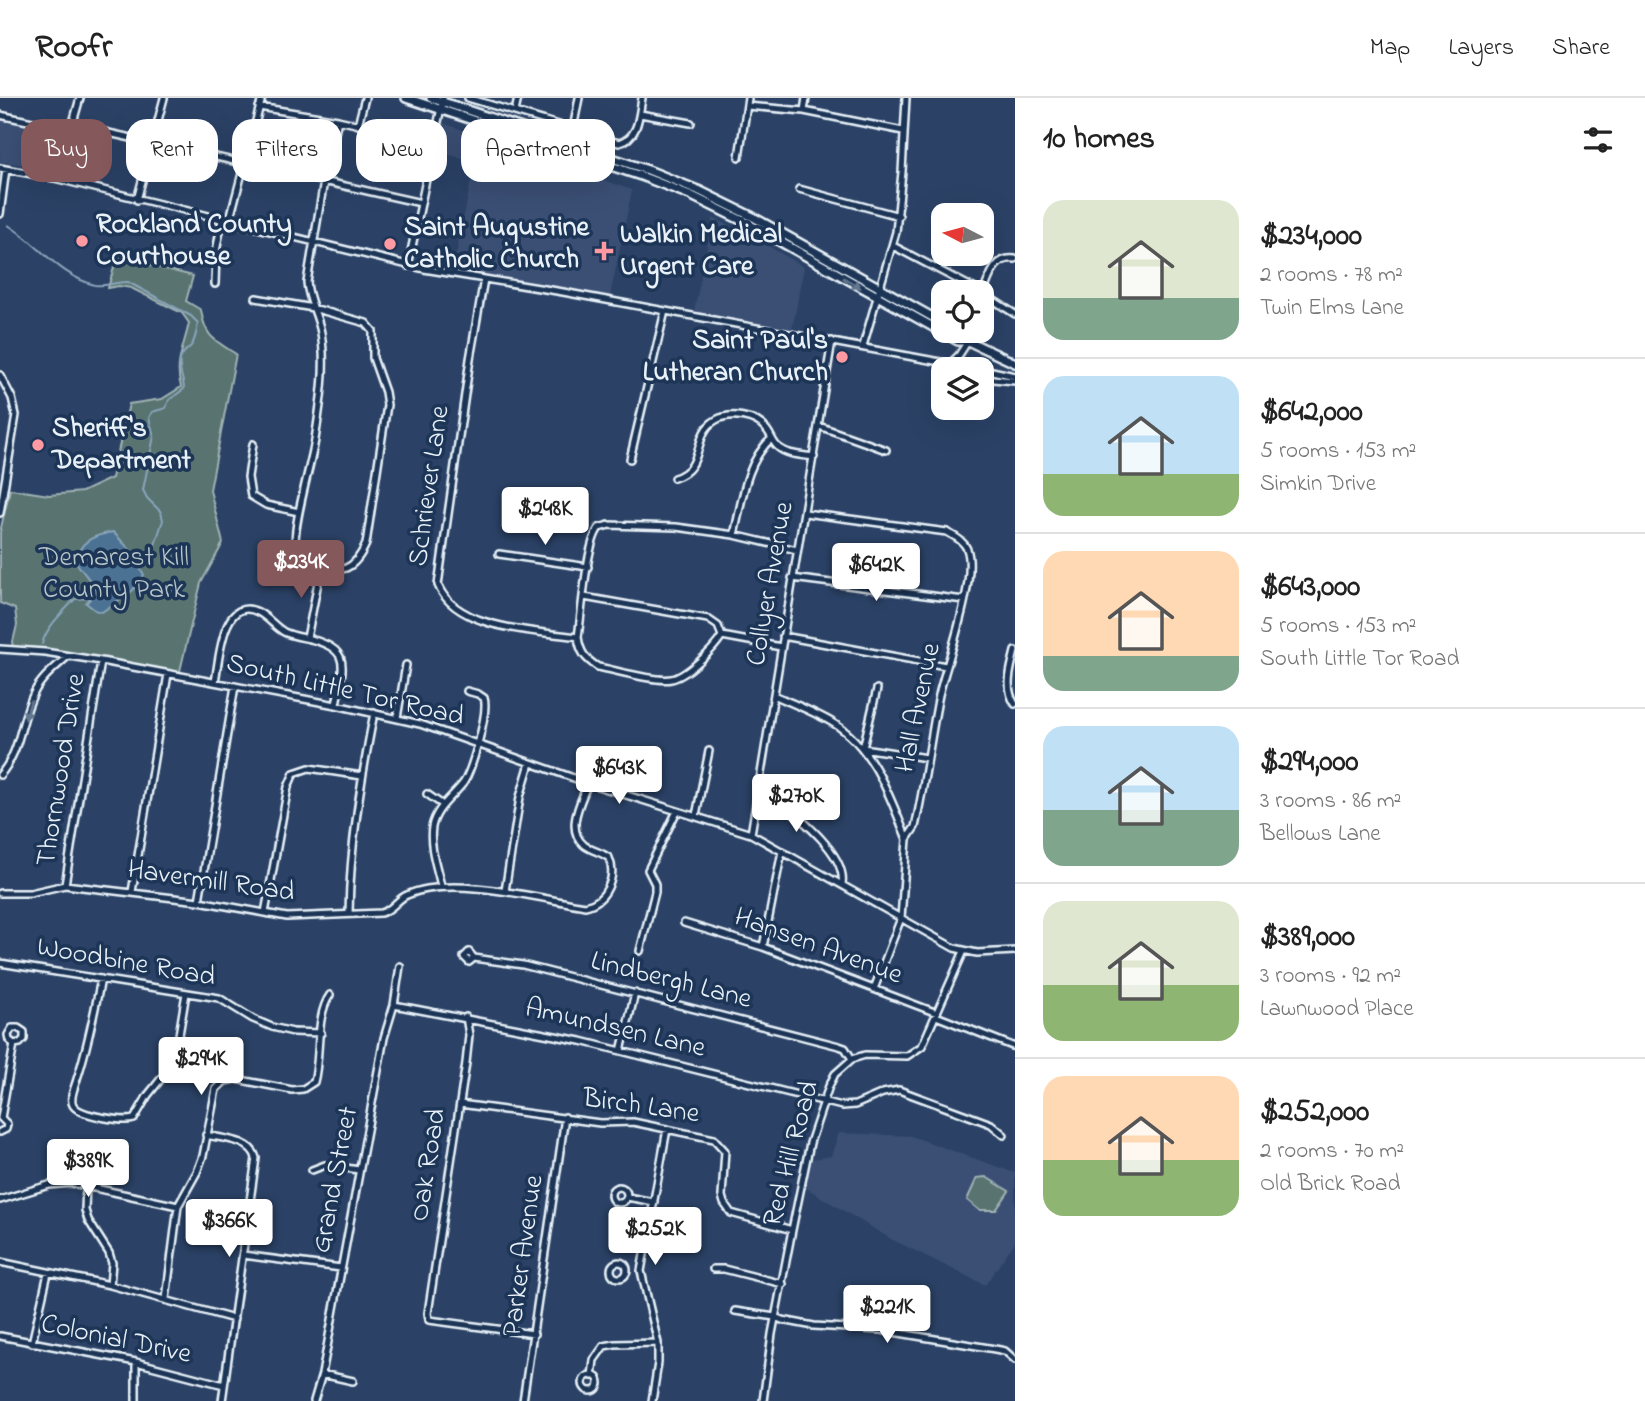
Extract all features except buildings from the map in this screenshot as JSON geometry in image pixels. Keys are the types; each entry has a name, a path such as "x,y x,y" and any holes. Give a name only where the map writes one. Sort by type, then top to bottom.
{"main road":[{"path":"406,98 442,103 648,170 691,187 746,214 931,316"},
{"path":"431,98 690,195 753,226 931,326"},
{"path":"972,343 1015,363"}],"street":[{"path":"75,119 80,98"},
{"path":"158,119 164,98"},
{"path":"256,119 262,98"},
{"path":"360,119 365,98"},
{"path":"468,98 538,119"},
{"path":"515,112 517,98"},
{"path":"575,119 579,98"},
{"path":"615,141 622,143 634,132 642,98"},
{"path":"739,157 748,98"},
{"path":"804,111 806,98"},
{"path":"863,346 894,246 906,98"},
{"path":"747,106 804,111 903,131"},
{"path":"259,107 327,119"},
{"path":"640,114 691,123"},
{"path":"0,115 21,120"},
{"path":"0,214 3,169 21,172"},
{"path":"69,182 408,266 863,346 931,361"},
{"path":"137,200 142,182"},
{"path":"229,222 240,182"},
{"path":"256,298 313,308 366,323 373,331 373,358 387,405 366,544 355,562 345,569 321,567 302,555 296,545 295,532 311,464 323,370 322,336 313,308 307,294 313,241 325,182"},
{"path":"329,182 421,203"},
{"path":"408,266 426,182"},
{"path":"799,189 898,216"},
{"path":"215,284 216,252 222,220"},
{"path":"894,246 958,280"},
{"path":"988,280 997,262 1002,258 1015,259"},
{"name":"Schriever Lane","path":"484,279 438,585 452,605 470,618 578,637"},
{"path":"994,301 1015,314"},
{"path":"630,459 664,311"},
{"name":"Collyer Avenue","path":"751,834 832,341"},
{"path":"994,372 1015,379"},
{"path":"0,375 12,398 16,415 0,512"},
{"path":"674,478 688,472 708,425 719,418 733,416 758,423 767,429 771,439 779,447 788,453 814,457"},
{"path":"819,426 886,450"},
{"path":"734,536 750,469 761,448 771,439"},
{"path":"253,444 248,477 251,496 266,505 299,512"},
{"name":"Hall Avenue","path":"805,513 947,533 961,540 967,549 969,564 964,600 953,651 946,666 915,827 907,839 901,918 874,989"},
{"path":"722,636 714,648 684,673 671,679 598,667 588,661 580,651 578,637 593,536 598,528 676,527 797,550"},
{"path":"499,554 588,566"},
{"path":"307,638 321,567"},
{"path":"792,578 964,600"},
{"path":"584,597 708,619 718,626 722,636"},
{"path":"215,682 226,628 232,616 251,610 260,613 283,631 328,644 336,649 341,656 342,670 336,705"},
{"path":"722,636 781,647"},
{"path":"783,636 946,666"},
{"name":"South Little Tor Road","path":"0,649 101,661 397,718 477,743 588,783 751,834 964,951 1015,951"},
{"path":"1015,651 1008,684 1009,695 1015,704"},
{"path":"0,775 16,749 38,684 68,656"},
{"name":"Thornwood Drive","path":"65,885 101,661"},
{"path":"397,718 406,665"},
{"path":"132,892 168,674"},
{"path":"199,901 236,686"},
{"path":"863,748 877,689"},
{"path":"441,886 432,837 435,819 443,805 464,782 487,711 484,698 467,691"},
{"path":"774,695 834,723 863,748 889,794 907,839"},
{"path":"349,913 350,867 362,776 374,713"},
{"path":"863,748 927,758"},
{"path":"696,816 709,751"},
{"path":"505,891 520,797 530,763"},
{"path":"265,913 288,787 294,773 309,768 362,776"},
{"name":"Havermill Road","path":"0,893 30,893 65,885 199,901 287,917 381,914 408,894 441,886 505,891 592,905 604,896 612,870 609,858 583,845 575,831 577,812 588,783"},
{"path":"759,785 820,837 841,866 844,875 842,884"},
{"path":"427,794 443,805"},
{"path":"640,951 655,892 648,870 677,811"},
{"path":"763,947 782,851"},
{"name":"Hansen Avenue","path":"684,923 763,947 1015,1046"},
{"name":"Red Hill Road","path":"763,1401 775,1317 810,1143 835,1074 852,1059 865,1055 898,1057 915,1052 927,1040 964,951"},
{"name":"Lindbergh Lane","path":"474,958 523,965 839,1046 845,1048 852,1059"},
{"name":"Woodbine Road","path":"0,963 219,998 253,1019 272,1027 293,1032 321,1033"},
{"name":"Grand Street","path":"314,1401 322,1374 384,1038 394,1005 400,967"},
{"path":"101,979 87,1049 72,1097 73,1105 80,1112 126,1121 134,1119 148,1095 169,1069 177,1047 186,993"},
{"path":"621,1051 635,993"},
{"path":"166,1299 178,1206 197,1172 216,1089 225,1081 236,1079 292,1090 303,1090 314,1082 318,1069 324,1006 330,995"},
{"name":"Amundsen Lane","path":"394,1005 466,1017 621,1051 848,1106 883,1093 900,1090 991,1124 1004,1135"},
{"name":"Oak Road","path":"466,1017 469,1035 429,1320 534,1334"},
{"path":"0,1132 7,1127 6,1121 0,1118 14,1044"},
{"name":"Birch Lane","path":"460,1104 600,1123 634,1122 714,1139 722,1144 726,1159 722,1196 731,1213 792,1230"},
{"name":"Parker Avenue","path":"523,1401 565,1117"},
{"path":"652,1401 658,1343 641,1271 667,1129"},
{"path":"206,1135 247,1145 254,1150 255,1173 222,1401"},
{"path":"312,1170 325,1165 359,1170"},
{"path":"0,1200 49,1185 86,1185 178,1206"},
{"path":"86,1185 85,1210 88,1220 109,1253 112,1263 110,1285"},
{"path":"627,1197 654,1202"},
{"path":"243,1255 341,1268"},
{"path":"0,1262 110,1285 234,1320"},
{"path":"713,1269 724,1269 783,1284"},
{"path":"627,1270 641,1271"},
{"path":"32,1343 48,1273"},
{"path":"735,1311 814,1326 881,1331 995,1349 1005,1352 1015,1360"},
{"name":"Colonial Drive","path":"0,1336 136,1362 224,1385"},
{"path":"592,1376 594,1360 604,1346 615,1343 658,1343"},
{"path":"136,1362 136,1401"},
{"path":"322,1374 353,1381"}],"shaded area":[{"path":"0,111 32,119 21,119 21,164 0,162"},
{"path":"447,124 461,129 461,158 447,155"},
{"path":"471,182 609,182 632,190 610,296 453,270"},
{"path":"713,218 751,236 804,267 792,330 694,311"},
{"path":"113,532 136,556 133,560 139,564 144,575 132,591 102,612 86,603 97,592 76,562 80,549 88,540"},
{"path":"839,1133 911,1136 1015,1173 1015,1242 985,1285 891,1239 801,1185 807,1160 831,1156"}],"green space":[{"name":"Demarest Kill County Park","path":"117,257 193,276 186,301 201,310 205,326 212,337 236,354 210,490 223,543 201,583 179,675 12,646 17,625 15,609 0,603 0,532 10,489 49,495 82,492 112,478 129,404 162,399 181,387 179,363 189,323 182,313 131,288 108,288"},
{"path":"986,1177 1009,1191 996,1210 979,1210 967,1200 977,1178"}],"waterway":[{"path":"8,225 60,267 82,281 95,285 128,282 191,316 198,323 192,344 180,360 184,389 169,400 166,408 152,412 149,418 154,436 143,490 161,512 163,520 152,554 139,567"},
{"path":"42,644 51,625 75,599 89,598"}],"place":[{"name":"Rockland County Courthouse","path":"82,241"},
{"name":"Saint Augustine Catholic Church","path":"390,244"},
{"name":"Walkin Medical Urgent Care","path":"604,251"},
{"name":"Saint Paul's Lutheran Church","path":"842,357"},
{"name":"Sheriff's Department","path":"38,445"}]}
